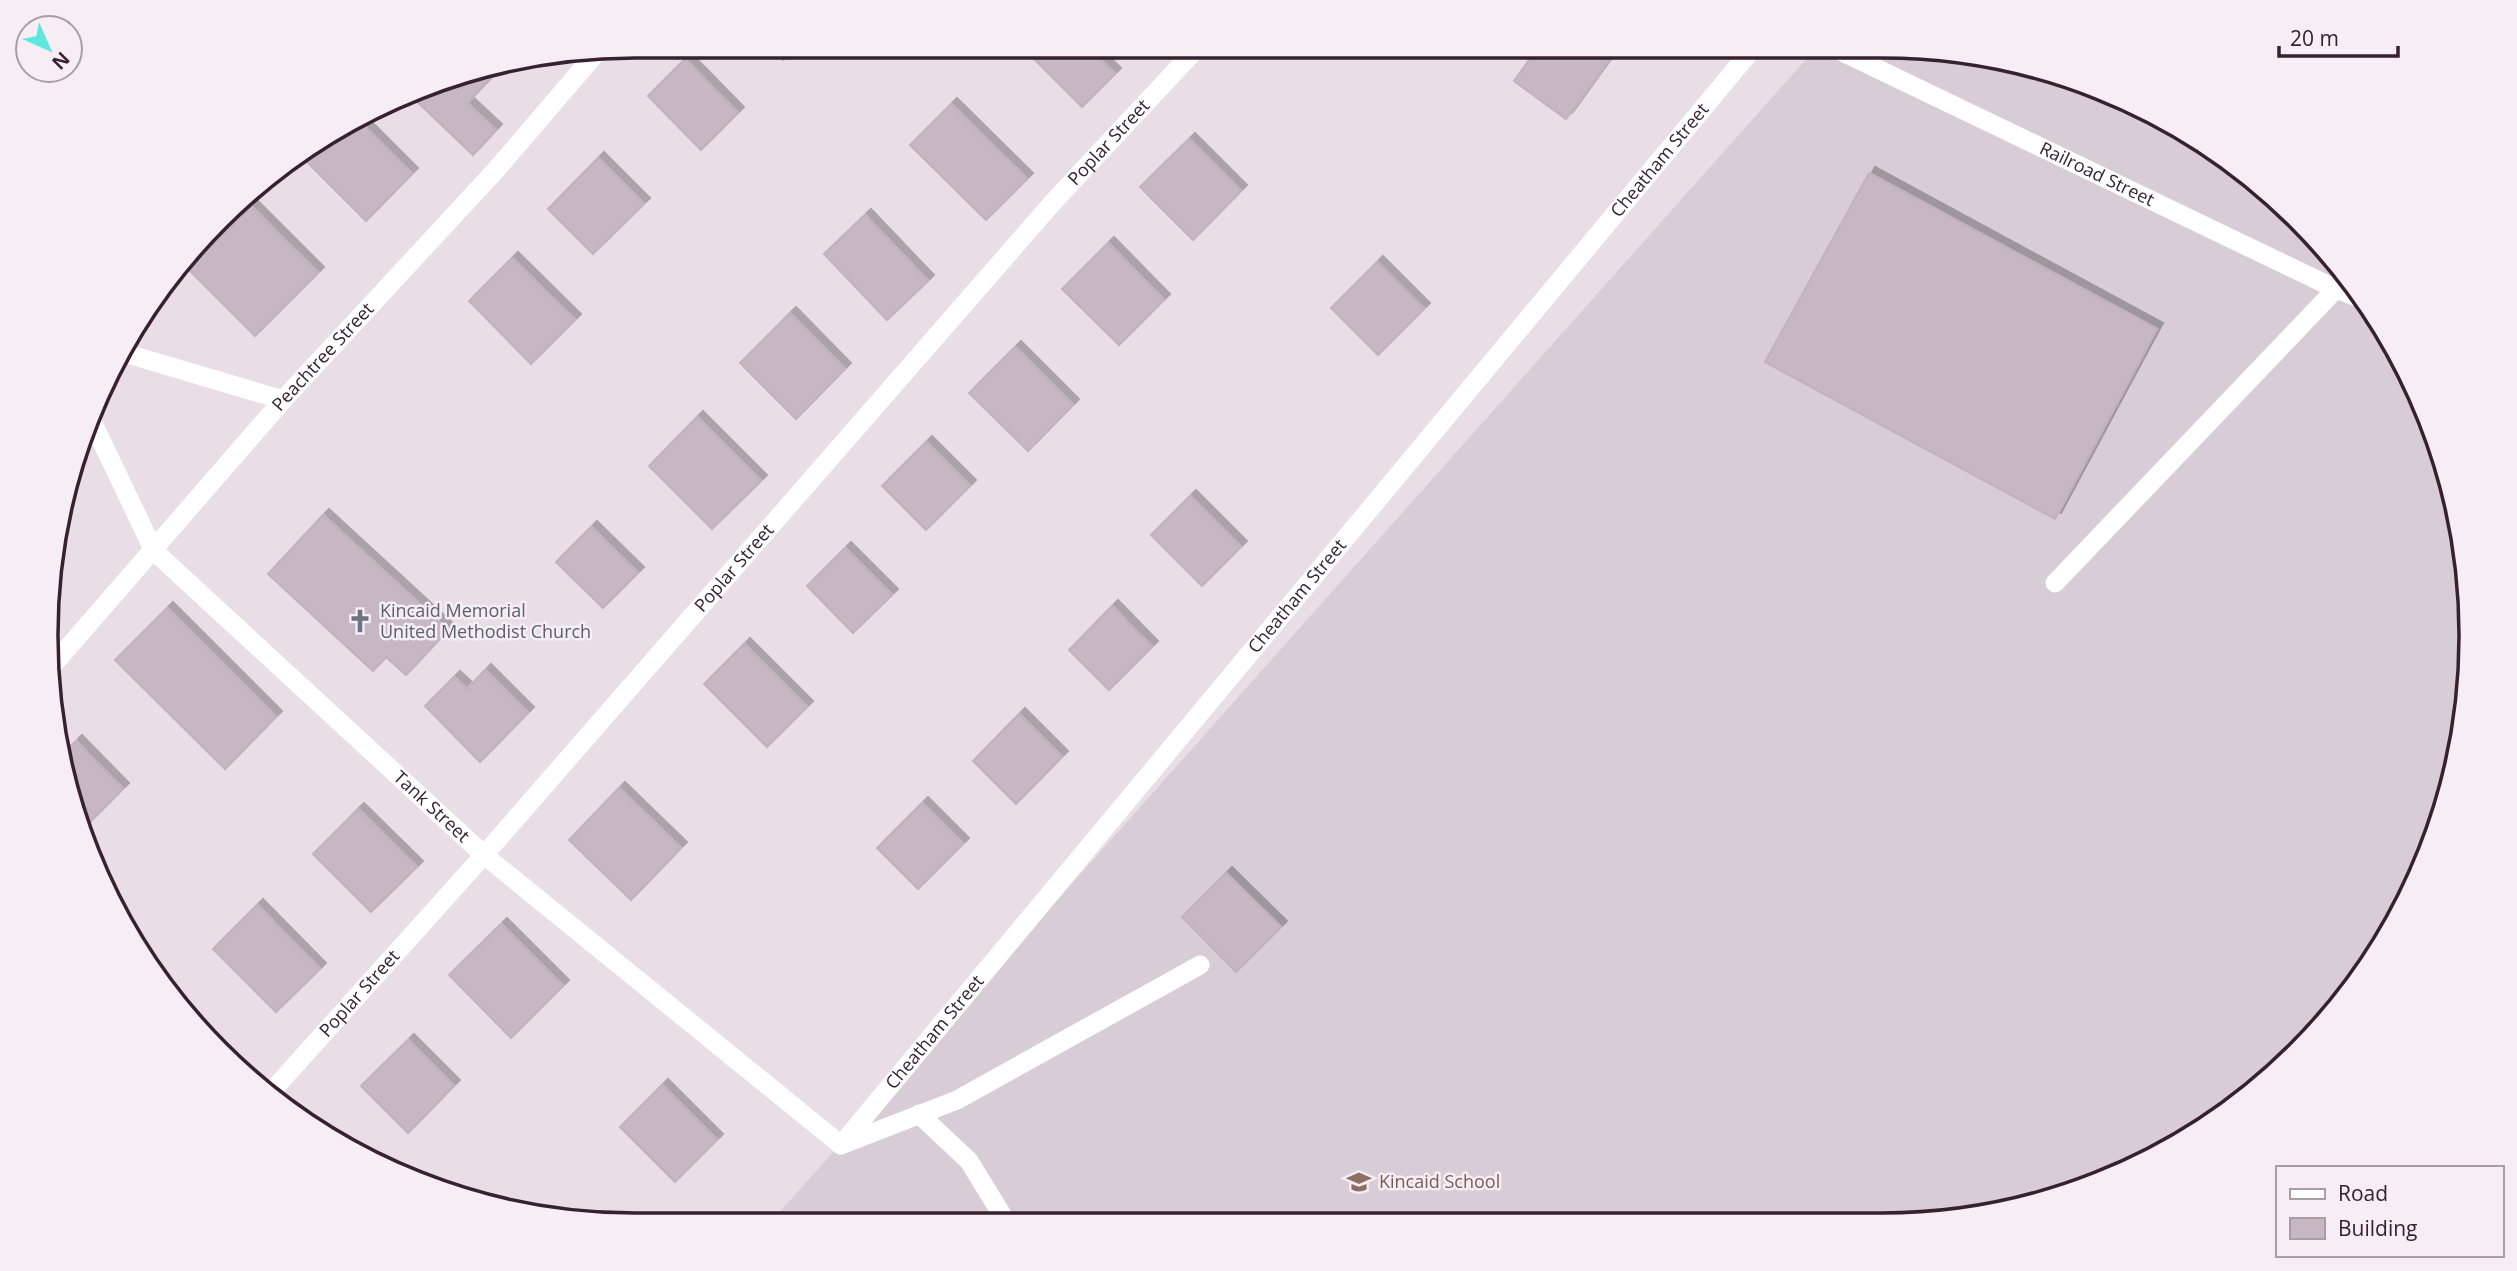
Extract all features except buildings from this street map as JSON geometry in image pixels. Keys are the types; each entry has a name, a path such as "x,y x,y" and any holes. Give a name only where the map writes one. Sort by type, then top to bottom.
{"street":[{"name":"Poplar Street","path":"276,1087 484,855 1055,200 1188,58"},
{"name":"Cheatham Street","path":"841,1145 1745,58"},
{"name":"Railroad Street","path":"1855,58 2346,293"},
{"name":"Peachtree Street","path":"59,659 283,400 495,171 590,60"},
{"path":"2055,583 2336,289"},
{"path":"131,355 283,400"},
{"name":"Tank Street","path":"96,430 154,551 484,855 841,1145"},
{"path":"841,1145 957,1100 1200,965"},
{"path":"919,1114 969,1161 1001,1213"}],"shaded area":[{"path":"1807,58 1919,59 1994,69 2067,88 2137,117 2202,155 2233,177 2290,227 2340,284 2382,347 2400,380 2429,450 2440,486 2458,598 2458,673 2454,711 2440,785 2429,821 2400,891 2382,924 2340,987 2316,1016 2290,1044 2233,1094 2170,1136 2137,1154 2067,1183 2031,1194 1919,1212 779,1213"}],"place":[{"name":"Kincaid Memorial United Methodist Church","path":"360,621"},
{"name":"Kincaid School","path":"1359,1182"}]}
